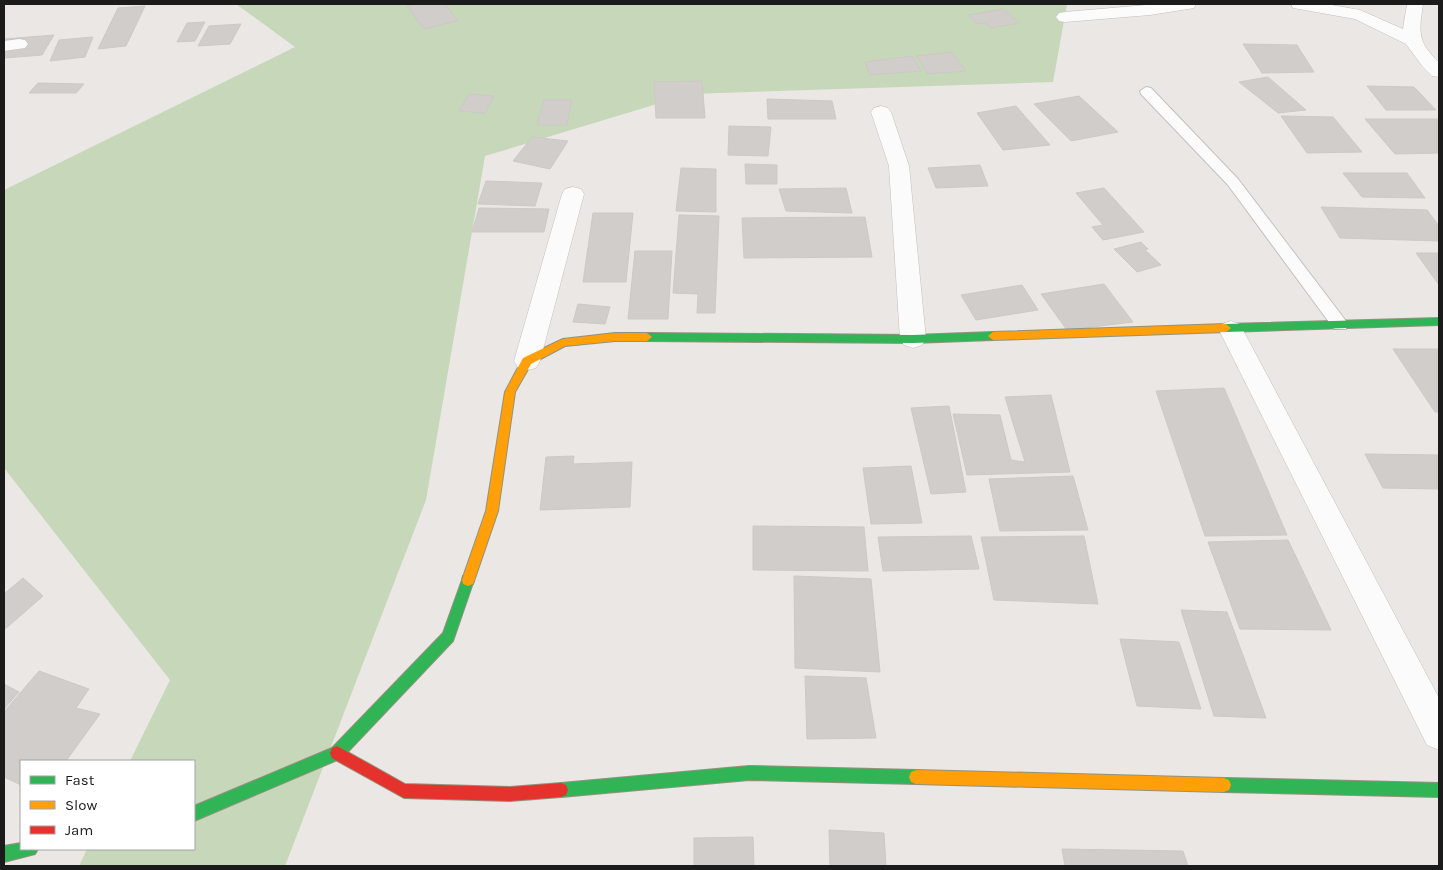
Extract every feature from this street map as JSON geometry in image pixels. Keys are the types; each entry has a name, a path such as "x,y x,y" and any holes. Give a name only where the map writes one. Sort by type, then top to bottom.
{"street":[{"path":"1064,17 1150,10 1188,4"},
{"path":"1299,4 1360,15 1413,41"},
{"path":"1415,4 1409,34 1419,54 1439,72"},
{"path":"881,112 899,166 913,339"},
{"path":"195,814 337,752 448,637 492,511 510,392 527,361 573,194"},
{"path":"527,361 563,343 615,337 913,339 1231,330 1439,321"},
{"path":"1231,330 1439,733"},
{"path":"337,752 404,792 510,794 749,773 1439,790"},
{"path":"4,854 25,850"}],"lane":[{"path":"1146,91 1233,182 1340,325"}],"green space":[{"path":"236,4 1067,4 1053,82 690,94 485,156 426,500 285,866 79,866 87,850 195,850 195,760 130,760 170,680 4,468 4,190 295,47"}],"building":[{"path":"415,4 445,4 458,21 424,29 407,6"},
{"path":"145,6 126,46 98,49 118,8"},
{"path":"1003,9 1020,23 991,28 985,23 977,24 968,15"},
{"path":"205,22 195,41 177,42 187,23"},
{"path":"241,24 230,44 198,46 209,26"},
{"path":"54,35 42,55 4,58 4,39"},
{"path":"93,37 85,57 50,61 59,40"},
{"path":"1243,44 1297,45 1314,72 1262,73"},
{"path":"952,52 966,71 928,74 916,56"},
{"path":"912,56 921,71 870,75 865,62"},
{"path":"1268,77 1306,110 1278,113 1239,82"},
{"path":"702,81 705,118 656,118 654,82"},
{"path":"38,83 84,84 76,93 29,93"},
{"path":"1367,86 1414,87 1436,110 1386,110"},
{"path":"469,94 494,96 485,113 459,111"},
{"path":"1079,96 1118,132 1071,141 1034,104"},
{"path":"767,99 832,101 836,119 768,119"},
{"path":"544,100 572,100 567,125 537,125"},
{"path":"1016,106 1050,145 1003,150 977,113"},
{"path":"1281,116 1333,117 1362,152 1307,153"},
{"path":"1365,119 1439,119 1439,153 1395,154"},
{"path":"729,126 771,127 768,156 728,155"},
{"path":"532,137 568,141 550,169 513,161"},
{"path":"745,164 777,165 777,184 746,184"},
{"path":"980,165 988,186 936,188 928,168"},
{"path":"681,168 716,169 716,212 676,211"},
{"path":"1343,173 1407,173 1425,198 1362,197"},
{"path":"486,181 542,183 535,206 478,204"},
{"path":"846,188 852,213 786,211 779,189"},
{"path":"1104,188 1144,232 1103,240 1092,227 1103,225 1076,193"},
{"path":"1321,207 1427,210 1439,226 1439,241 1340,238"},
{"path":"479,208 549,209 544,232 472,232"},
{"path":"593,213 633,213 626,282 583,282"},
{"path":"679,215 719,216 715,313 697,313 698,294 673,293"},
{"path":"865,217 872,257 744,258 742,218"},
{"path":"1141,242 1148,249 1145,250 1161,265 1137,272 1114,249"},
{"path":"635,251 672,251 668,319 628,319"},
{"path":"1416,253 1439,253 1439,285"},
{"path":"1104,284 1133,322 1067,330 1041,294"},
{"path":"1022,285 1038,310 976,320 961,295"},
{"path":"578,304 610,307 605,324 573,322"},
{"path":"1393,349 1439,349 1439,412 1435,412"},
{"path":"1224,388 1287,535 1205,536 1156,391"},
{"path":"1051,395 1070,472 967,475 953,414 1000,415 1011,460 1025,462 1005,397"},
{"path":"949,406 966,492 931,494 911,408"},
{"path":"1365,454 1439,455 1439,489 1383,488"},
{"path":"574,456 573,464 632,462 630,507 540,510 546,457"},
{"path":"911,466 922,523 871,524 863,468"},
{"path":"1073,476 1088,530 1000,531 989,479"},
{"path":"753,526 864,527 868,571 753,570"},
{"path":"971,536 979,569 883,571 878,537"},
{"path":"1084,536 1098,604 994,600 981,537"},
{"path":"1288,540 1331,630 1240,629 1208,542"},
{"path":"794,576 871,579 880,672 795,668"},
{"path":"23,578 43,596 4,630 4,594"},
{"path":"1181,610 1227,612 1266,718 1214,716"},
{"path":"1120,639 1179,642 1201,709 1137,706"},
{"path":"39,671 89,689 76,708 100,714 67,760 20,760 20,785 4,777 4,712"},
{"path":"805,676 866,678 876,738 807,739"},
{"path":"4,684 19,692 4,709"},
{"path":"829,830 884,833 886,866 830,866"},
{"path":"753,837 754,866 694,866 694,838"},
{"path":"1062,849 1183,851 1188,866 1065,866"}],"traffic: fast":[{"path":"1226,328 1439,321"},
{"path":"647,337 913,339 993,336"},
{"path":"195,814 337,753 448,637 468,580"},
{"path":"561,790 749,773 916,777"},
{"path":"1224,785 1439,790"},
{"path":"4,854 25,850"}],"traffic: slow":[{"path":"993,336 1226,328"},
{"path":"468,580 492,511 510,392 527,361 563,343 615,337 647,337"},
{"path":"916,777 1224,785"}],"traffic: jam":[{"path":"337,753 404,791 510,794 561,790"}]}
